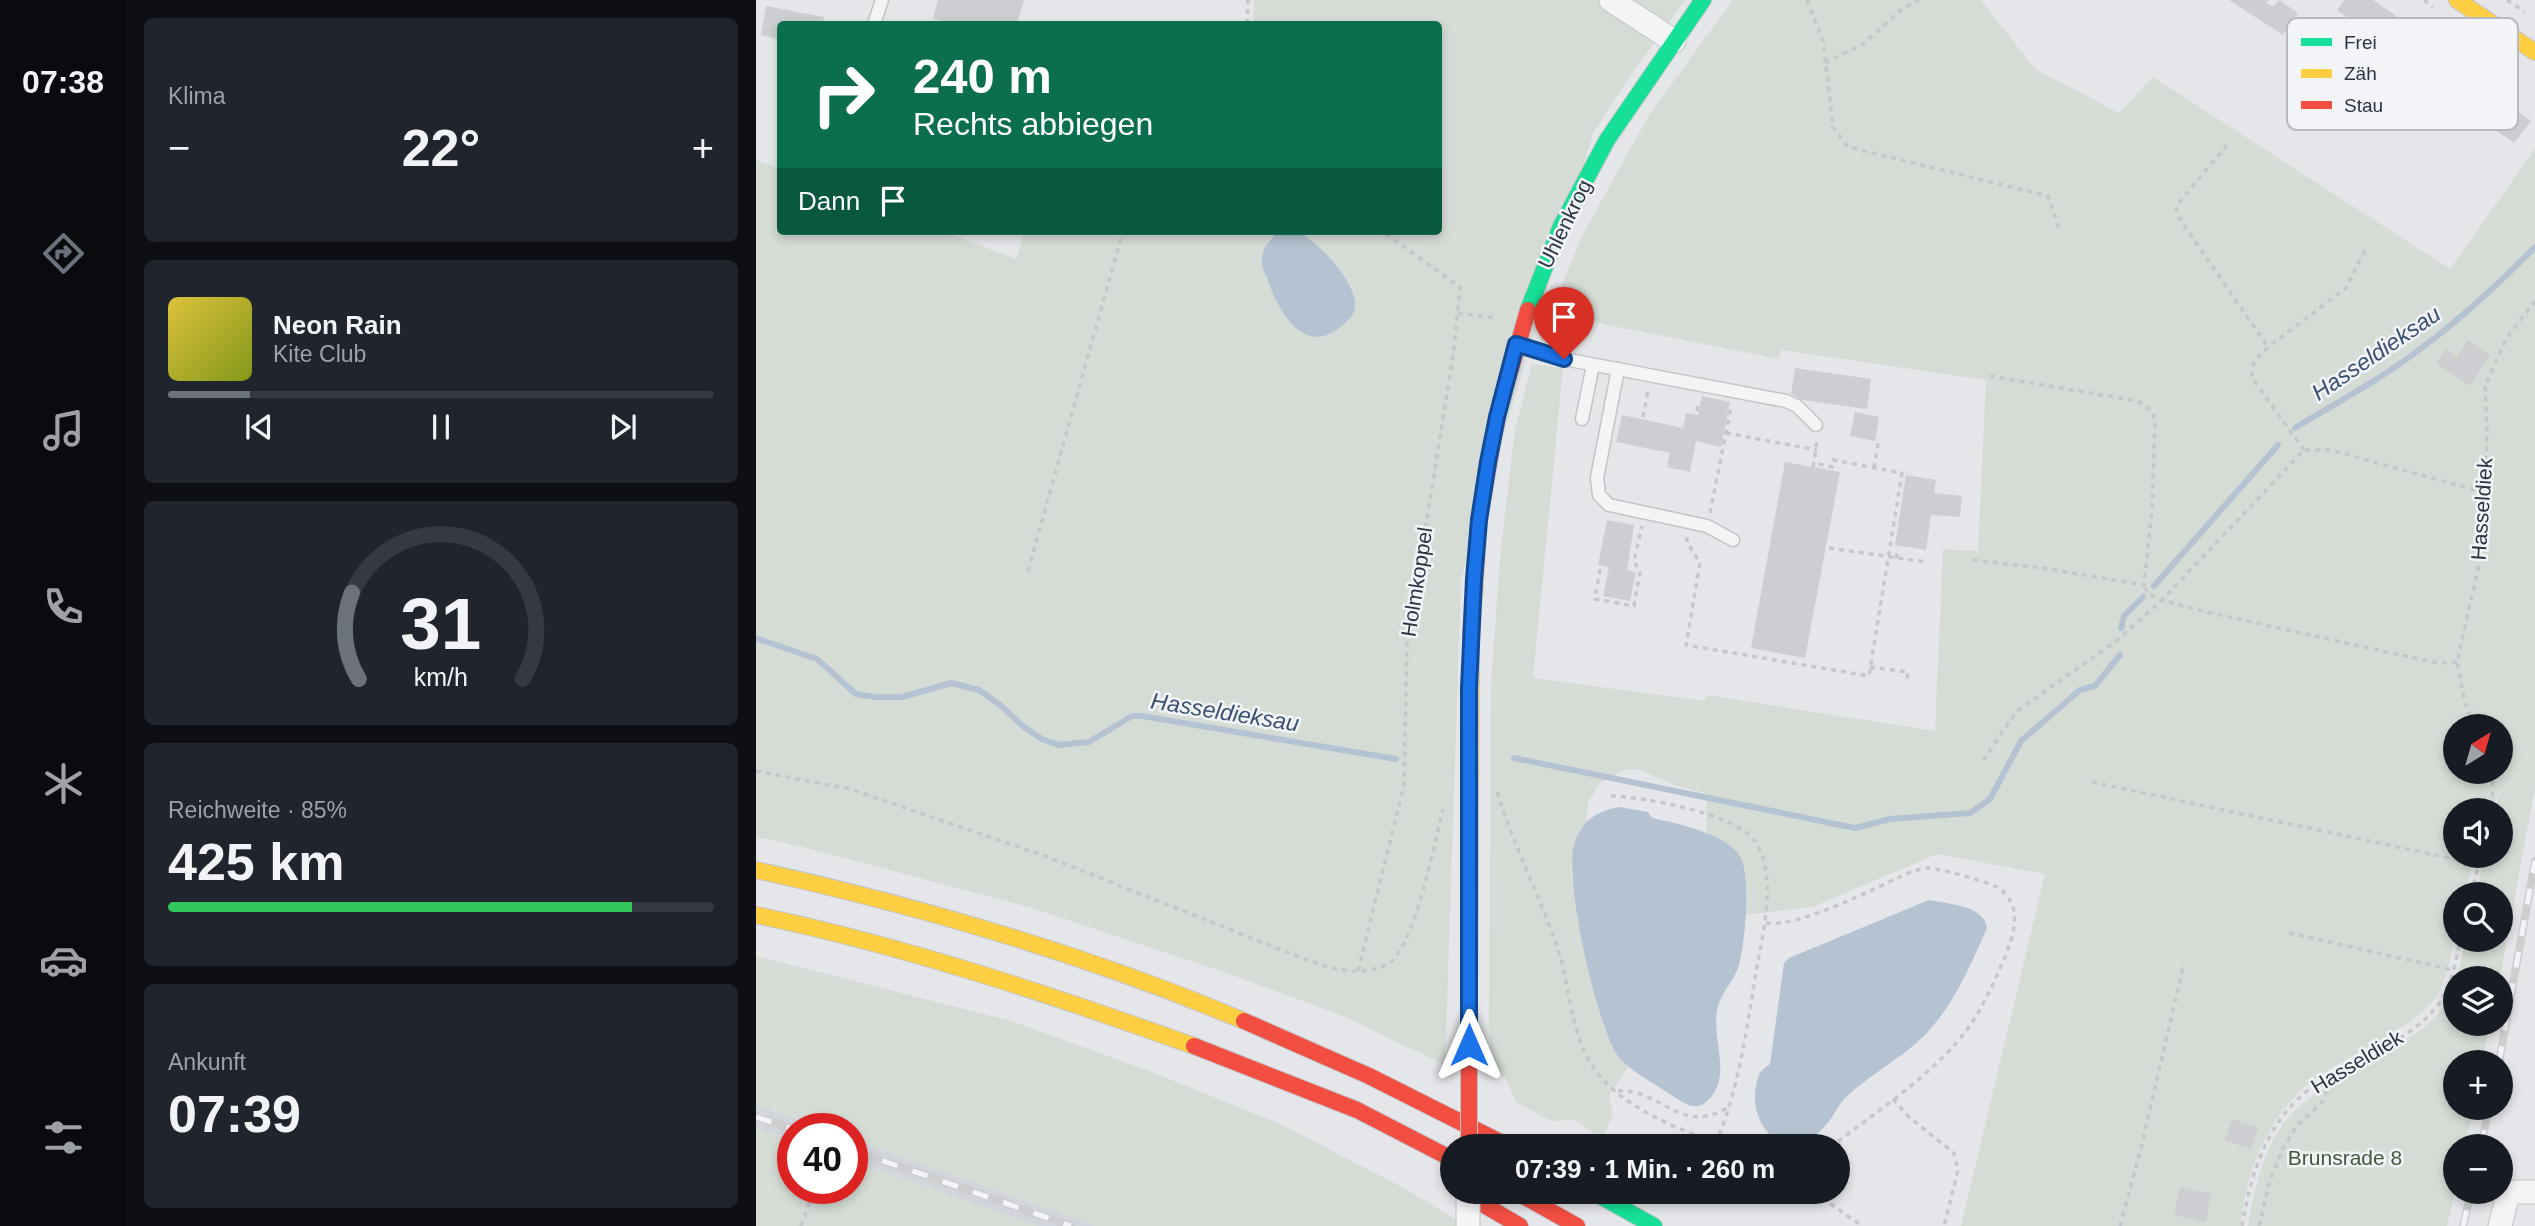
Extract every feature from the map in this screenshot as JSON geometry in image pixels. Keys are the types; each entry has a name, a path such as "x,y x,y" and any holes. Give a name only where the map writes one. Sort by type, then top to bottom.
{"main road":[{"name":"Uhlenkrog","path":"1469,1134 1469,701 1479,520 1497,417 1516,344 1561,226 1607,140 1703,0"},
{"path":"2457,0 2484,18"},
{"path":"2518,41 2535,52"},
{"path":"756,870 825,884 969,924 1101,966 1227,1014 1412,1096 1485,1134"},
{"path":"756,915 809,926 976,972 1076,1004 1218,1055 1357,1110 1440,1153"},
{"path":"1261,1073 1350,1125"},
{"path":"1482,1204 1520,1226"},
{"path":"1538,1204 1577,1226"},
{"path":"1614,1204 1654,1226"}],"street":[{"path":"1611,0 1674,41"},
{"path":"2500,1226 2508,1194 2535,1192"},
{"path":"1468,1204 1468,1226"}],"lane":[{"path":"875,21 882,0"},
{"path":"1516,344 1564,359 1786,401 1797,406 1816,425"},
{"path":"1582,419 1593,365"},
{"path":"1618,369 1596,485 1602,500 1609,505 1707,526 1733,540"}],"path":[{"path":"1247,21 1248,0"},
{"path":"1807,0 1823,41 1833,127 1849,147 2048,196 2059,229"},
{"path":"1825,63 1863,44 1901,10 1919,0"},
{"path":"2507,0 2526,13"},
{"path":"2227,145 2176,209 2179,218 2268,347"},
{"path":"1028,571 1122,235"},
{"name":"Holmkoppel","path":"1358,971 1404,785 1407,645 1461,288 1388,235"},
{"path":"2304,450 2252,375 2252,367 2268,347 2346,288 2367,246"},
{"name":"Hasseldiek","path":"2469,714 2457,662 2481,556 2485,524 2485,386 2506,339 2535,301"},
{"path":"1458,313 1508,320"},
{"path":"1643,417 1651,375"},
{"path":"1990,376 2123,397 2146,406 2153,413 2155,424 2152,510 2144,586 2148,593 2162,600 2202,611 2437,663 2457,662"},
{"path":"1707,526 1735,391"},
{"path":"1691,523 1687,542 1700,563 1686,645 1869,676 1902,473 1833,460 1832,467 1814,465 1817,450 1816,425"},
{"path":"1726,433 1817,450"},
{"path":"1874,468 1879,438"},
{"path":"1983,760 2017,711 2115,642 2162,600 2304,450 2331,450 2486,493"},
{"path":"1600,569 1595,599 1634,606 1640,572 1634,561 1644,513"},
{"path":"1829,548 1926,562"},
{"path":"1896,558 1898,548"},
{"path":"1973,560 2042,568 2144,586"},
{"path":"1870,667 1908,673 1907,679"},
{"path":"756,771 850,789 1045,856 1337,970 1358,971 1387,965 1397,957 1419,907 1444,804"},
{"path":"2092,782 2443,855"},
{"path":"1496,790 1513,839 1543,907 1584,1051 1599,1076 1632,1104 1695,1134"},
{"path":"1611,796 1650,800 1730,821 1753,839 1761,856 1767,885 1766,923 1744,1049 1730,1106 1719,1134"},
{"path":"1766,923 1777,925 1802,919 1913,871 1929,868 1992,884 2008,898 2015,917 2012,940 1985,1001 1954,1045 1893,1099 1848,1134"},
{"path":"2289,933 2443,968"},
{"path":"2120,1226 2184,963"},
{"name":"Hasseldiek","path":"2242,1226 2251,1183 2262,1151 2273,1130 2301,1096 2393,1042 2430,1013 2443,997"},
{"path":"2259,1226 2270,1180 2283,1148 2301,1121 2323,1101 2333,1075"},
{"path":"1616,1091 1638,1091 1686,1116 1707,1116 1730,1106"},
{"path":"1893,1099 1909,1117 1954,1153 1958,1170 1944,1226"},
{"path":"801,1226 809,1204"},
{"path":"1831,1204 1862,1226"}],"shaded area":[{"path":"756,1105 779,1113 777,1135 756,1128"},
{"path":"868,1145 1096,1226 1038,1226 868,1167"}],"green space":[{"path":"1254,0 1685,0 1593,133 1461,579 1445,1065 1343,1016 1224,972 1028,907 756,837 756,160 777,168 777,235 953,235 1016,259 1024,235 1275,235 1267,242 1347,323 1355,309 1351,287 1336,265 1303,235 1442,235 1442,21 1253,21"},
{"path":"1733,0 1981,0 2035,69 2119,113 2153,77 2450,269 2535,149 2535,787 2513,907 2513,882 2479,882 2482,868 2513,868 2513,798 2498,798 2500,789 2496,798 2443,798 2443,868 2471,868 2468,882 2443,882 2443,952 2452,952 2449,966 2443,966 2443,984 2427,1008 2412,1020 2324,1073 2292,1099 2269,1131 2260,1149 2248,1186 2240,1226 1961,1226 2045,874 1937,854 1812,907 1745,915 1744,865 1732,850 1706,833 1707,794 1674,785 1640,770 1628,769 1601,782 1588,802 1587,821 1574,846 1571,871 1583,944 1604,1029 1618,1055 1629,1066 1609,1095 1613,1115 1604,1134 1596,1134 1574,1120 1551,1121 1516,1102 1505,1077 1491,1071 1491,681 1501,548 1515,430 1532,364 1563,368 1533,678 1705,701 1707,695 1935,731 1943,549 1978,551 1986,380 1781,350 1779,359 1568,317 1564,351 1540,339 1582,236 1649,115"},
{"path":"2463,952 2505,952 2502,966 2460,966"},
{"path":"756,956 1011,1021 1152,1072 1280,1124 1400,1186 1467,1226 1096,1226 868,1145 868,1113 779,1113 756,1105"},
{"name":"Brunsrade 8","path":"2443,1007 2443,1036 2487,1036 2485,1050 2443,1050 2443,1120 2470,1120 2468,1134 2443,1134 2443,1204 2452,1204 2447,1226 2248,1226 2265,1157 2286,1120 2303,1103 2326,1087 2405,1041 2428,1024"},
{"path":"756,1128 777,1135 777,1204 868,1204 868,1167 1038,1226 756,1226"}],"water":[{"path":"1303,235 1327,255 1345,277 1355,298 1355,308 1342,326 1326,335 1314,337 1303,333 1284,315 1262,265 1263,253 1272,237"},
{"path":"1619,807 1648,812 1652,818 1714,836 1735,850 1744,868 1746,913 1741,958 1717,1011 1720,1076 1713,1095 1701,1105 1693,1106 1681,1101 1640,1075 1618,1056 1592,986 1574,889 1574,846 1581,830 1590,819"},
{"path":"1929,900 1972,910 1984,920 1987,928 1963,979 1941,1016 1923,1037 1845,1098 1816,1134 1770,1134 1759,1118 1756,1105 1755,1092 1760,1072 1770,1064 1784,963 1789,958"}],"building":[{"path":"938,0 1024,0 1018,21 933,19"},
{"path":"2229,0 2269,0 2266,3 2273,7 2279,0 2298,13 2295,18 2287,18 2287,29 2283,35"},
{"path":"2344,0 2373,0 2399,18 2348,18 2337,10"},
{"path":"766,6 824,17 823,21 777,21 777,38 761,35"},
{"path":"2518,112 2531,121 2514,143 2496,130 2518,130"},
{"path":"2468,340 2490,355 2470,386 2436,363 2446,349 2457,357"},
{"path":"1795,368 1871,379 1867,409 1803,400 1791,394"},
{"path":"1702,396 1730,402 1721,447 1696,441 1690,472 1667,467 1670,453 1616,442 1622,415 1683,428 1686,413 1698,415"},
{"path":"1855,412 1879,417 1875,441 1850,436"},
{"path":"1785,462 1840,472 1805,658 1751,648"},
{"path":"1906,475 1936,480 1934,493 1962,496 1960,517 1931,515 1926,550 1895,545"},
{"path":"1607,520 1634,525 1627,570 1636,572 1630,601 1603,596 1609,567 1598,565"},
{"path":"2232,1119 2258,1128 2251,1149 2225,1140"},
{"path":"2180,1187 2211,1194 2206,1222 2174,1215"}],"waterway":[{"name":"Hasseldieksau","path":"2295,428 2372,382 2444,331 2535,247"},
{"name":"Hasseldieksau","path":"2154,586 2278,445"},
{"name":"Hasseldieksau","path":"2121,628 2124,616 2143,597"},
{"name":"Hasseldieksau","path":"756,638 817,659 856,694 902,697 951,683 979,690 1024,727 1042,739 1059,745 1089,742 1132,716 1142,716 1396,759"},
{"name":"Hasseldieksau","path":"1514,758 1855,828 1890,819 1970,813 1990,799 2021,741 2080,690 2095,686 2120,655"}],"railway":[{"path":"2501,1050 2535,861"},
{"path":"756,1117 777,1124"},
{"path":"2484,1134 2486,1120"},
{"path":"868,1156 1071,1226"},
{"path":"2463,1226 2468,1204"}],"traffic: fast":[{"path":"1528,310 1561,226 1607,140 1703,0"},
{"path":"1615,1204 1654,1226"}],"traffic: slow":[{"path":"2457,0 2484,18"},
{"path":"2518,41 2535,52"},
{"path":"1469,1020 1471,631 1474,596"},
{"path":"756,870 881,900 1004,935 1125,975 1244,1021"},
{"path":"756,915 867,941 977,973 1194,1046"}],"traffic: jam":[{"path":"1474,596 1479,520 1497,417 1528,310"},
{"path":"1469,1020 1469,1134"},
{"path":"1244,1021 1369,1076 1484,1134"},
{"path":"1194,1046 1357,1110 1440,1153"},
{"path":"1482,1204 1520,1226"},
{"path":"1538,1204 1577,1226"}],"route":[{"path":"1469,1045 1469,688 1479,520 1497,417 1516,344 1564,359"}]}
